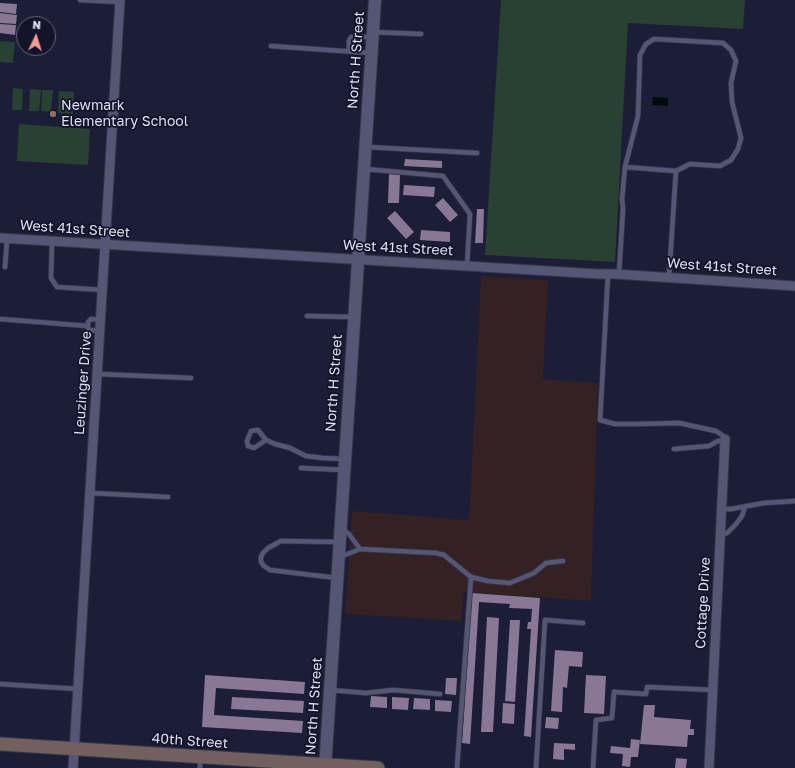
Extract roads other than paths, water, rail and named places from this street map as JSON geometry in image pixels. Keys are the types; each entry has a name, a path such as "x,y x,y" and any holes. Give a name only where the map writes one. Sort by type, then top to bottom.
{"main road":[{"name":"40th Street","path":"0,744 74,749 200,763 378,768"}],"street":[{"name":"North H Street","path":"325,766 375,0"},
{"name":"Leuzinger Drive","path":"73,768 120,1"},
{"name":"West 41st Street","path":"4,238 357,260 669,277 795,286"},
{"name":"Cottage Drive","path":"709,768 725,440"}],"lane":[{"path":"80,0 120,1"},
{"path":"349,51 349,41 351,37 421,34"},
{"path":"619,274 623,208 622,199 625,167 638,116 640,55 646,44 654,39 722,43 731,50 736,61 731,83 732,102 741,138 738,149 731,160 720,166 690,164 676,170 625,167"},
{"path":"271,46 372,53"},
{"path":"365,146 477,153"},
{"path":"364,169 443,176 470,214 467,266"},
{"path":"669,277 676,170"},
{"path":"4,238 5,267"},
{"path":"52,241 51,278 57,287 103,290"},
{"path":"608,274 600,420 615,424 679,423 716,431 725,440"},
{"path":"307,316 354,317"},
{"path":"0,319 88,326"},
{"path":"88,326 90,320 101,320"},
{"path":"88,326 89,330 100,331"},
{"path":"98,374 191,378"},
{"path":"266,440 254,448 248,446 247,441 251,431 256,430 260,432 266,440 275,444 290,448 306,456 323,458 344,465"},
{"path":"674,449 709,446 718,441 725,440"},
{"path":"301,468 344,465"},
{"path":"90,493 168,497"},
{"path":"721,509 745,507 764,503 795,501"},
{"path":"720,536 736,524 742,516 745,507"},
{"path":"340,528 349,534 360,549"},
{"path":"337,578 270,570 261,562 263,553 274,544 281,541 339,542"},
{"path":"338,558 360,549 436,553 444,556 471,577 488,581 510,583 534,573 546,564 563,561"},
{"path":"457,768 471,577"},
{"path":"536,768 544,620 583,623"},
{"path":"0,684 78,689"},
{"path":"593,768 596,720 612,718 614,692 646,694 647,687 713,690"},
{"path":"330,690 366,693 393,690 440,694"}],"place":[{"name":"Newmark Elementary School","path":"53,114"}]}
